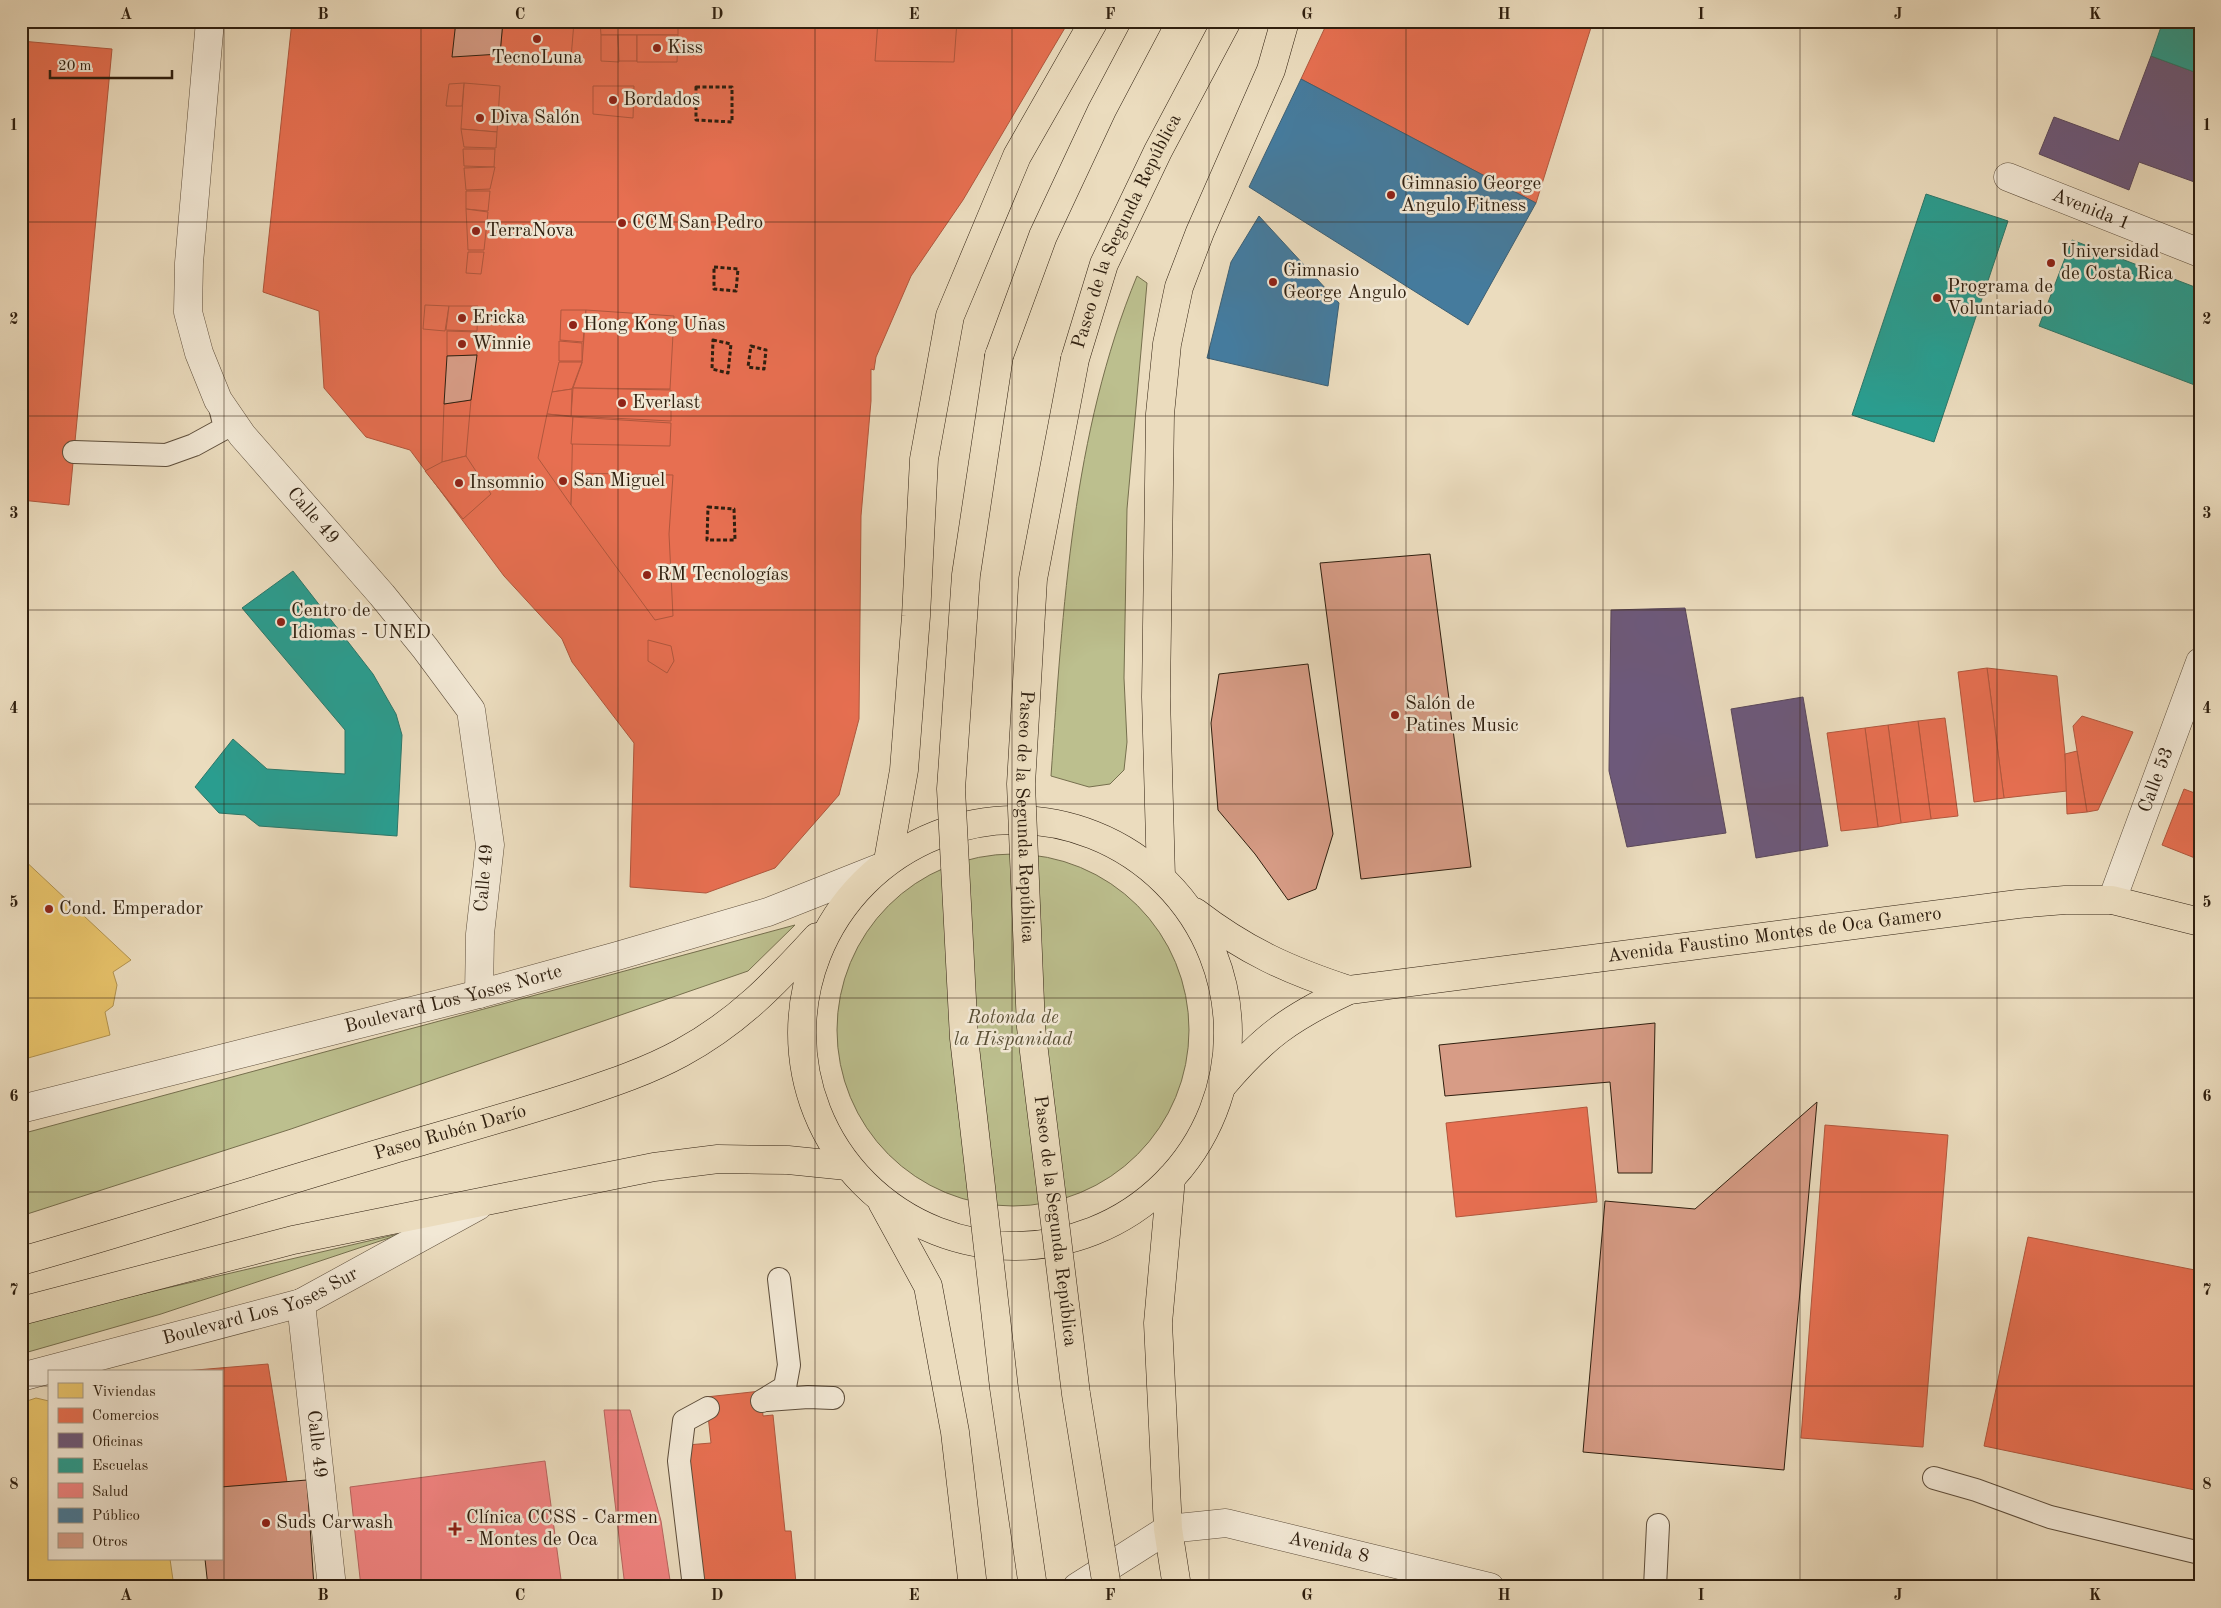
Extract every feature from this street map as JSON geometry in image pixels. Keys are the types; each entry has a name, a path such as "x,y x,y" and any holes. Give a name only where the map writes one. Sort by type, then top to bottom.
{"highway":[{"path":"883,865 904,770 916,616 924,459 950,316 1017,156 1094,21"},
{"path":"1033,1587 1004,1388 964,1038 951,789 966,575 999,356 1043,236 1102,110 1148,21"},
{"name":"Paseo de la Segunda República","path":"1107,1587 1076,1394 1032,1027 1021,784 1033,579 1075,359 1104,264 1158,151 1227,21"},
{"path":"1161,877 1156,697 1160,414 1167,344 1179,287 1200,232 1271,70 1285,21"},
{"path":"998,820 1057,824 1113,843 1161,877 1186,906 1210,947 1225,992 1229,1039 1222,1086 1210,1119 1193,1150 1171,1178 1137,1208 1096,1230 1052,1242 1007,1246 961,1239 918,1224 880,1198 847,1166 814,1110 801,1046 806,981 832,921 883,865 940,833 998,820"},
{"name":"Avenida Faustino Montes de Oca Gamero","path":"1222,1086 1247,1055 1278,1029 1312,1007 1349,990 2018,904 2065,900 2112,900 2200,922"},
{"name":"Avenida Faustino Montes de Oca Gamero","path":"1186,906 1223,933 1263,957 1305,976 1349,990"},
{"name":"Paseo Rubén Darío","path":"21,1261 89,1242 271,1185 535,1108 636,1075 682,1053 728,1025 771,988 832,921"},
{"path":"21,1311 293,1240 654,1167 718,1159 788,1160 847,1166"},
{"path":"1171,1178 1158,1323 1168,1529 1177,1587"},
{"path":"880,1198 928,1286 955,1432 973,1587"}],"street":[{"name":"Calle 49","path":"210,21 189,263 188,312 199,353 218,400 242,435 382,595 425,648 471,710 490,846 480,934 479,994"},
{"name":"Avenida 1","path":"2008,176 2200,253"},
{"name":"Calle 53","path":"2112,900 2200,662"},
{"name":"Boulevard Los Yoses Norte","path":"21,1109 479,994 768,912 883,865"},
{"name":"Boulevard Los Yoses Sur","path":"21,1377 300,1303 486,1201"},
{"name":"Calle 49","path":"300,1303 332,1587"},
{"name":"Avenida 8","path":"1168,1529 1226,1523 1490,1587"},
{"path":"1077,1587 1168,1529"}],"lane":[{"path":"74,452 166,454 194,445 226,428 218,400"},
{"path":"779,1279 789,1365 785,1387 762,1401 808,1397 833,1398"},
{"path":"694,1587 679,1461 684,1421 708,1408"},
{"path":"1934,1478 1976,1490 2050,1517 2200,1553"},
{"path":"1655,1587 1658,1524"}],"path":[{"path":"696,87 732,87 732,122 696,120 696,87"},
{"path":"714,266 738,269 736,291 714,290 714,266"},
{"path":"713,340 731,344 728,373 712,369 713,340"},
{"path":"751,346 766,350 764,369 748,367 751,346"},
{"path":"708,507 734,509 735,540 707,540 708,507"}],"green space":[{"path":"1137,276 1147,283 1127,509 1124,678 1127,742 1124,770 1110,784 1089,787 1051,776 1060,649 1074,522 1084,459 1098,397 1115,336"},
{"name":"Rotonda de la Hispanidad","path":"1013,854 1047,858 1080,868 1111,884 1137,906 1159,932 1175,963 1185,996 1189,1030 1185,1064 1175,1097 1159,1128 1137,1154 1111,1176 1080,1192 1047,1202 1013,1206 979,1202 946,1192 915,1176 889,1154 867,1128 851,1097 841,1064 837,1030 841,996 851,963 867,932 889,906 915,884 946,868 979,858"},
{"path":"795,925 748,971 291,1129 21,1216 21,1134"},
{"path":"407,1232 161,1314 21,1354 21,1322"}],"building: Viviendas":[{"name":"Cond. Emperador","path":"21,857 131,960 113,972 117,985 113,1006 105,1012 110,1035 21,1060"},
{"path":"36,1398 48,1401 48,1560 170,1560 174,1587 21,1587 21,1403"}],"building: Comercios":[{"path":"292,21 1069,21 963,200 911,276 876,357 874,370 871,369 871,401 861,516 859,719 839,795 775,868 706,893 630,887 634,743 572,662 562,639 504,576 410,450 366,437 324,388 319,311 263,292"},
{"name":"TecnoLuna","path":"503,21 574,22 571,58 500,55"},
{"path":"600,21 678,21 678,35 601,35"},
{"path":"878,21 957,21 954,62 875,61"},
{"path":"1328,21 1593,21 1536,203 1301,79"},
{"path":"601,35 618,35 619,62 601,61"},
{"path":"618,35 637,35 637,61 619,61"},
{"name":"Kiss","path":"637,35 678,35 677,62 637,62"},
{"path":"21,41 112,49 69,505 21,500"},
{"name":"Diva Salón","path":"464,83 500,86 497,132 461,129"},
{"path":"464,83 462,106 446,106 449,84"},
{"name":"Bordados","path":"593,86 634,86 633,118 593,114"},
{"path":"461,129 497,132 496,148 464,147"},
{"path":"463,149 495,149 494,167 464,166"},
{"path":"495,167 490,189 466,190 464,168"},
{"path":"466,191 490,191 488,211 466,209"},
{"name":"TerraNova","path":"466,209 488,212 484,250 468,250"},
{"path":"468,252 484,252 481,274 466,273"},
{"path":"425,305 449,306 445,331 423,329"},
{"name":"Ericka","path":"449,306 478,306 477,331 446,330"},
{"name":"Hong Kong Uñas","path":"561,310 586,310 583,342 560,340"},
{"path":"586,310 674,316 670,389 573,388 582,363"},
{"name":"Winnie","path":"447,331 477,332 477,355 447,356"},
{"path":"559,341 582,343 582,361 559,361"},
{"path":"559,362 582,362 572,389 552,392"},
{"name":"Everlast","path":"573,388 671,390 671,421 571,416"},
{"path":"572,389 571,416 547,414 552,392"},
{"path":"471,400 466,456 442,462 444,404"},
{"name":"San Miguel","path":"547,414 573,417 571,505 538,458"},
{"path":"573,417 671,423 670,446 571,444"},
{"name":"Insomnio","path":"466,456 491,494 463,519 425,471 442,462"},
{"name":"RM Tecnologías","path":"572,473 673,475 669,534 673,616 655,620 571,505"},
{"path":"648,640 671,646 674,661 667,673 648,661"},
{"path":"1987,668 2057,676 2067,791 2004,798"},
{"path":"1987,668 2004,798 1974,802 1958,672"},
{"path":"2082,716 2133,732 2098,810 2087,812 2073,726"},
{"path":"1945,718 1958,816 1931,819 1918,721"},
{"path":"1918,721 1931,819 1901,823 1888,725"},
{"path":"1888,725 1901,823 1878,827 1865,728"},
{"path":"1865,728 1878,827 1841,831 1827,733"},
{"path":"2077,751 2087,812 2067,814 2065,754"},
{"path":"2184,789 2200,795 2200,860 2162,845"},
{"path":"1587,1107 1597,1202 1456,1217 1446,1123"},
{"path":"1825,1125 1948,1135 1923,1447 1801,1438"},
{"path":"2028,1237 2200,1271 2200,1491 1984,1446"},
{"path":"268,1364 287,1482 222,1487 222,1370 196,1370"},
{"path":"761,1391 763,1416 773,1415 785,1531 791,1531 796,1583 779,1585 779,1587 702,1587 687,1445 711,1443 706,1397"}],"building: Oficinas":[{"path":"2151,56 2200,74 2200,184 2139,162 2129,190 2039,154 2054,117 2119,141"},
{"path":"1685,608 1726,833 1627,847 1609,771 1611,610"},
{"path":"1803,697 1828,846 1756,858 1731,709"}],"building: Escuelas":[{"path":"2163,21 2200,21 2200,74 2151,56"},
{"name":"Programa de Voluntariado","path":"1926,194 2008,221 1934,442 1852,415"},
{"path":"2072,240 2200,289 2200,387 2039,326"},
{"path":"293,571 373,674 396,714 402,735 397,836 259,826 245,815 219,813 195,787 233,739 267,769 345,774 345,730 242,608"}],"building: Salud":[{"name":"Clínica CCSS - Carmen - Montes de Oca","path":"604,1410 630,1410 661,1521 671,1587 625,1587"},
{"name":"Clínica CCSS - Carmen - Montes de Oca","path":"545,1461 562,1587 361,1587 350,1487"}],"building: Público":[{"name":"Gimnasio George Angulo Fitness","path":"1301,79 1536,203 1468,325 1249,187"},
{"name":"Gimnasio George Angulo","path":"1259,216 1339,303 1328,386 1207,358 1231,262"}],"building: Otros":[{"path":"456,21 503,21 500,54 452,57"},
{"path":"477,355 471,400 444,404 447,356"},
{"name":"Salón de Patines Music","path":"1430,554 1471,867 1361,879 1320,563"},
{"path":"1308,664 1333,834 1316,889 1288,900 1255,854 1218,810 1211,723 1219,674"},
{"path":"1655,1023 1652,1173 1618,1173 1610,1082 1445,1096 1439,1045"},
{"path":"1817,1102 1784,1470 1583,1452 1605,1201 1695,1209"},
{"name":"Suds Carwash","path":"307,1480 314,1587 208,1587 205,1560 222,1560 222,1487"}],"place":[{"name":"TecnoLuna","path":"537,39"},
{"name":"Kiss","path":"657,48"},
{"name":"Bordados","path":"613,100"},
{"name":"Diva Salón","path":"480,118"},
{"name":"Gimnasio George Angulo Fitness","path":"1391,195"},
{"name":"CCM San Pedro","path":"622,223"},
{"name":"TerraNova","path":"476,231"},
{"name":"Universidad de Costa Rica","path":"2051,263"},
{"name":"Gimnasio George Angulo","path":"1273,282"},
{"name":"Programa de Voluntariado","path":"1937,298"},
{"name":"Ericka","path":"462,318"},
{"name":"Hong Kong Uñas","path":"573,325"},
{"name":"Winnie","path":"462,344"},
{"name":"Everlast","path":"622,403"},
{"name":"San Miguel","path":"563,481"},
{"name":"Insomnio","path":"459,483"},
{"name":"RM Tecnologías","path":"647,575"},
{"name":"Centro de Idiomas - UNED","path":"281,622"},
{"name":"Salón de Patines Music","path":"1395,715"},
{"name":"Cond. Emperador","path":"49,909"},
{"name":"Suds Carwash","path":"266,1523"},
{"name":"Clínica CCSS - Carmen - Montes de Oca","path":"455,1529"}]}
